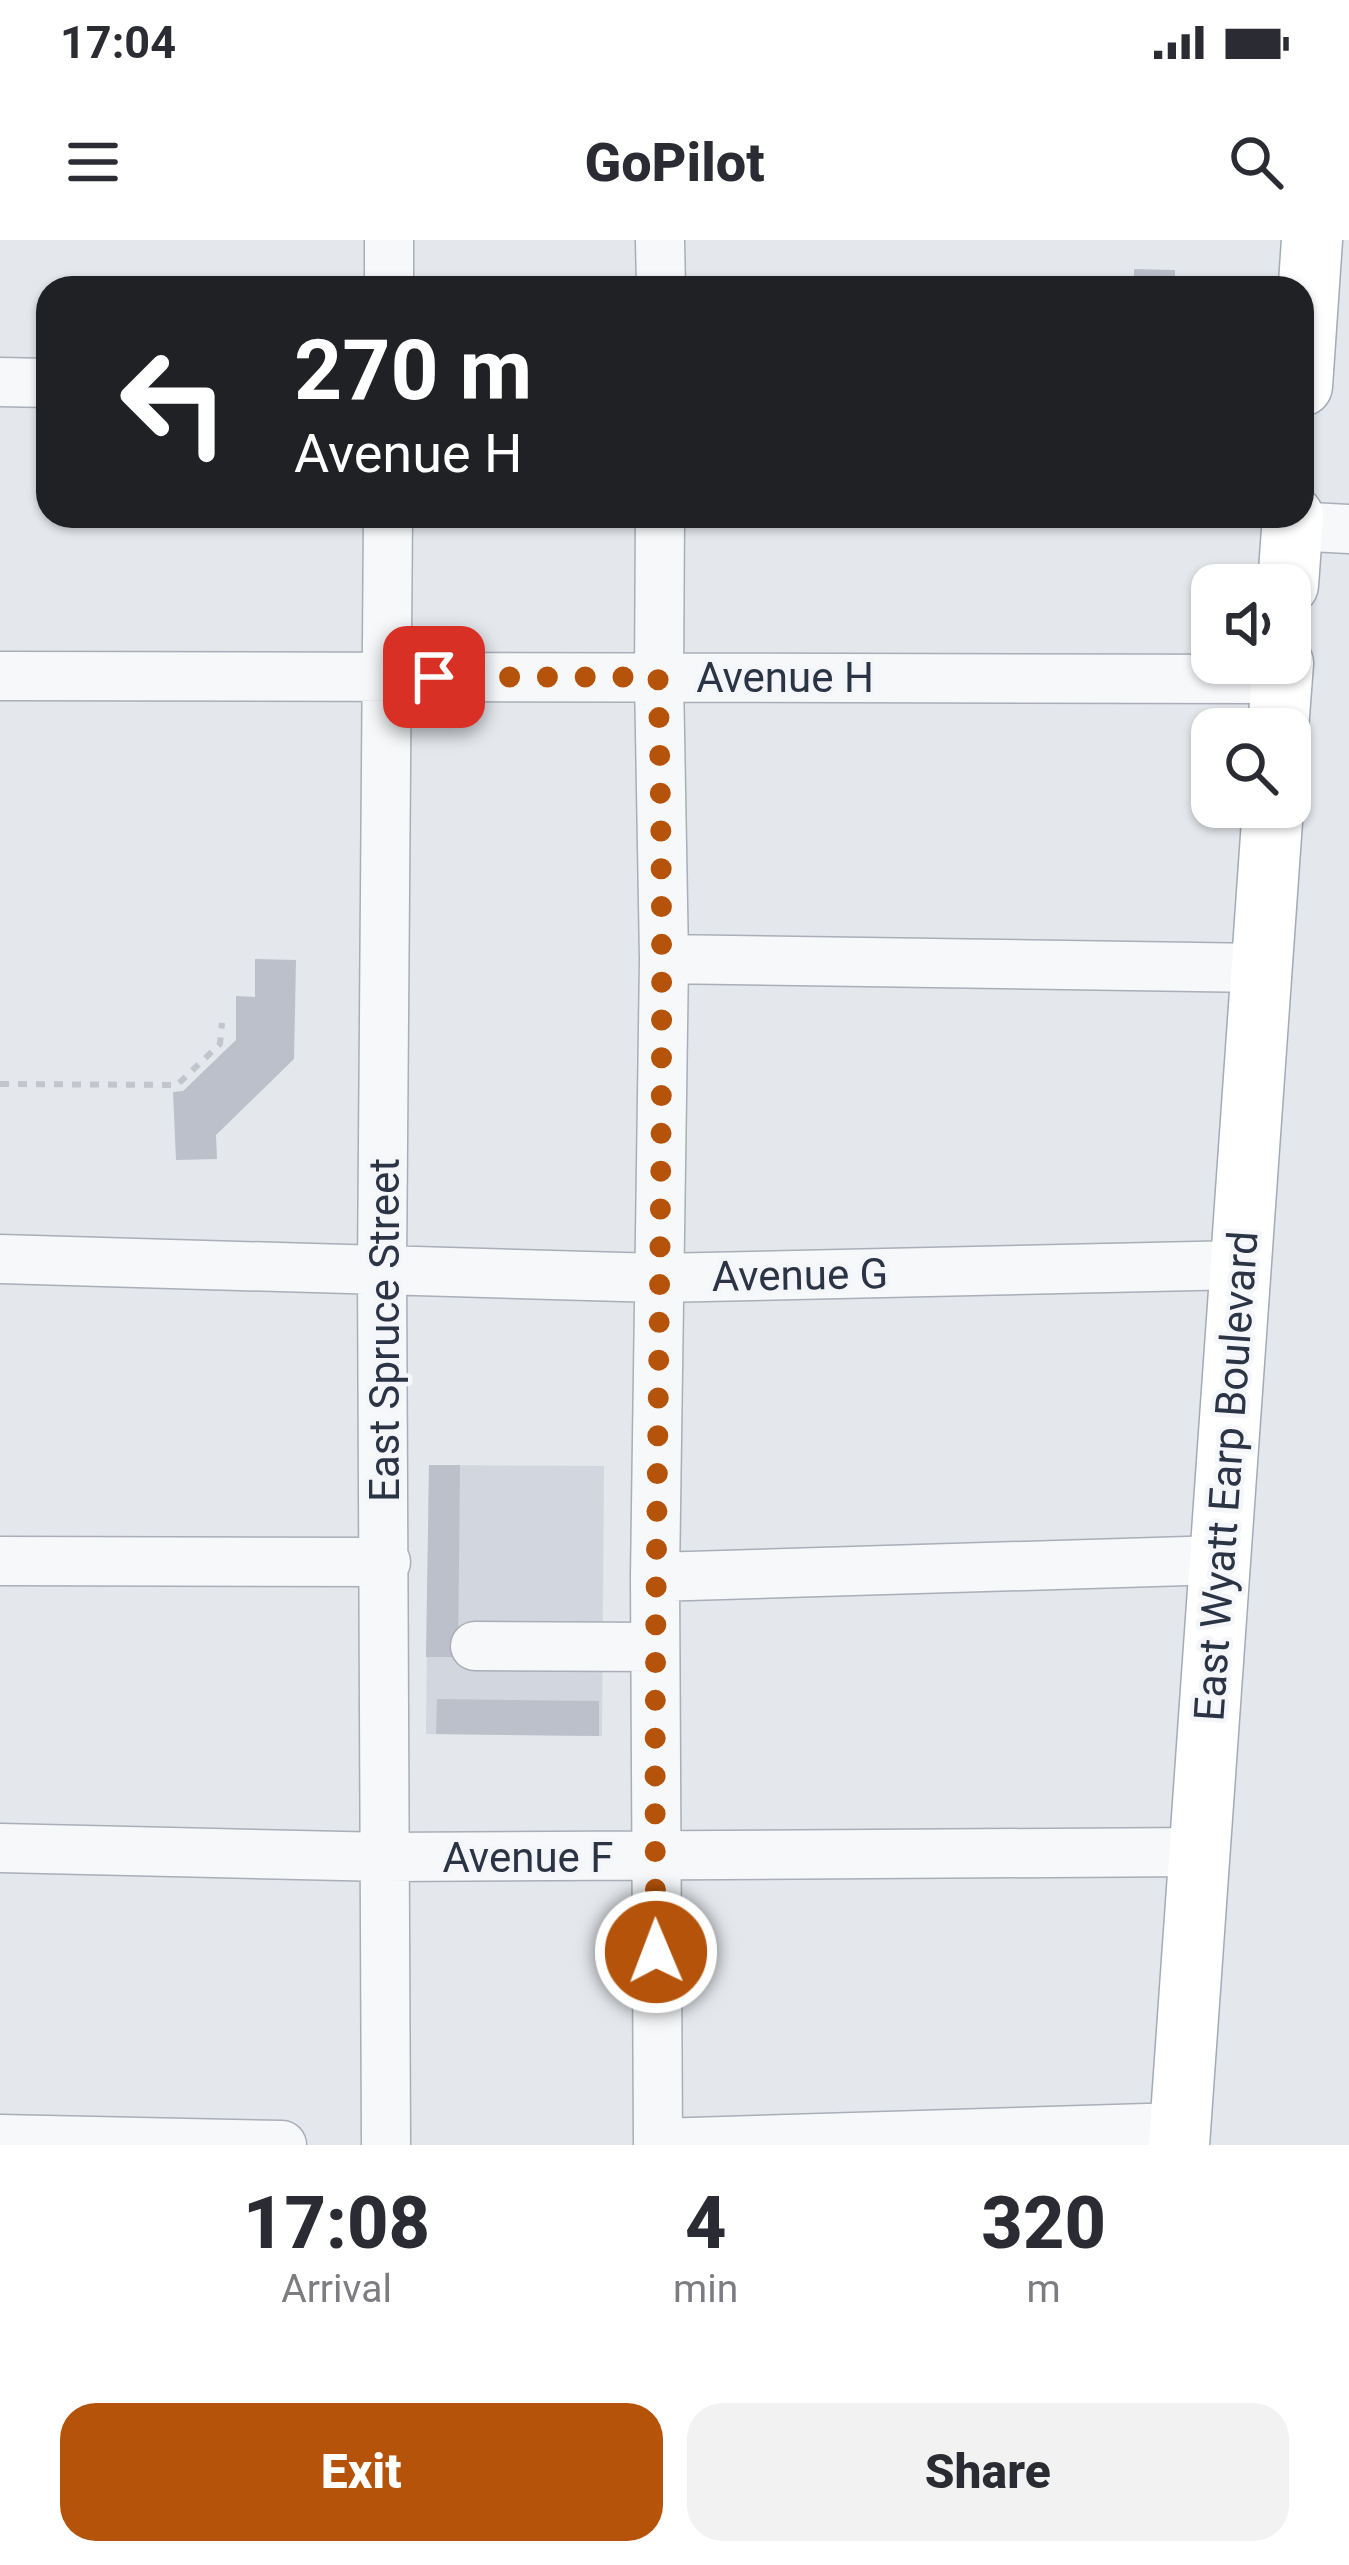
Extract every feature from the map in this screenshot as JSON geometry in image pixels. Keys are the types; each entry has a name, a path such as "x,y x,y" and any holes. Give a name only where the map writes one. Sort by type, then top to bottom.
{"main road":[{"path":"1310,276 1312,240"},
{"path":"1296,564 1309,528"},
{"name":"East Wyatt Earp Boulevard","path":"1179,2136 1272,828"}],"street":[{"path":"388,276 389,240"},
{"path":"661,240 661,276"},
{"path":"0,382 36,383"},
{"name":"East Spruce Street","path":"386,2145 382,1270 388,528"},
{"path":"660,528 664,959 655,1577 658,2144 1179,2136"},
{"name":"Avenue H","path":"0,676 658,677 1281,690"},
{"path":"664,959 1262,968"},
{"name":"Avenue G","path":"0,1258 658,1278 1240,1265"},
{"path":"655,1577 1220,1560"},
{"path":"0,1561 386,1562"},
{"path":"475,1646 656,1647"},
{"name":"Avenue F","path":"0,1848 387,1857 1199,1852"},
{"path":"0,2139 282,2145"}],"path":[{"path":"0,1084 177,1085 220,1044 222,1023"}],"shaded area":[{"path":"429,1465 604,1466 602,1736 426,1734"}],"building":[{"path":"1134,269 1175,270 1175,276 1134,276"},
{"path":"255,959 296,960 294,1059 216,1135 217,1159 176,1160 173,1092 183,1091 236,1040 236,996 255,997"},
{"path":"429,1465 460,1465 458,1657 426,1657"},
{"path":"437,1699 599,1701 599,1736 436,1734"}],"route":[{"path":"434,677 658,677 664,959 656,1491 656,1952"}]}
